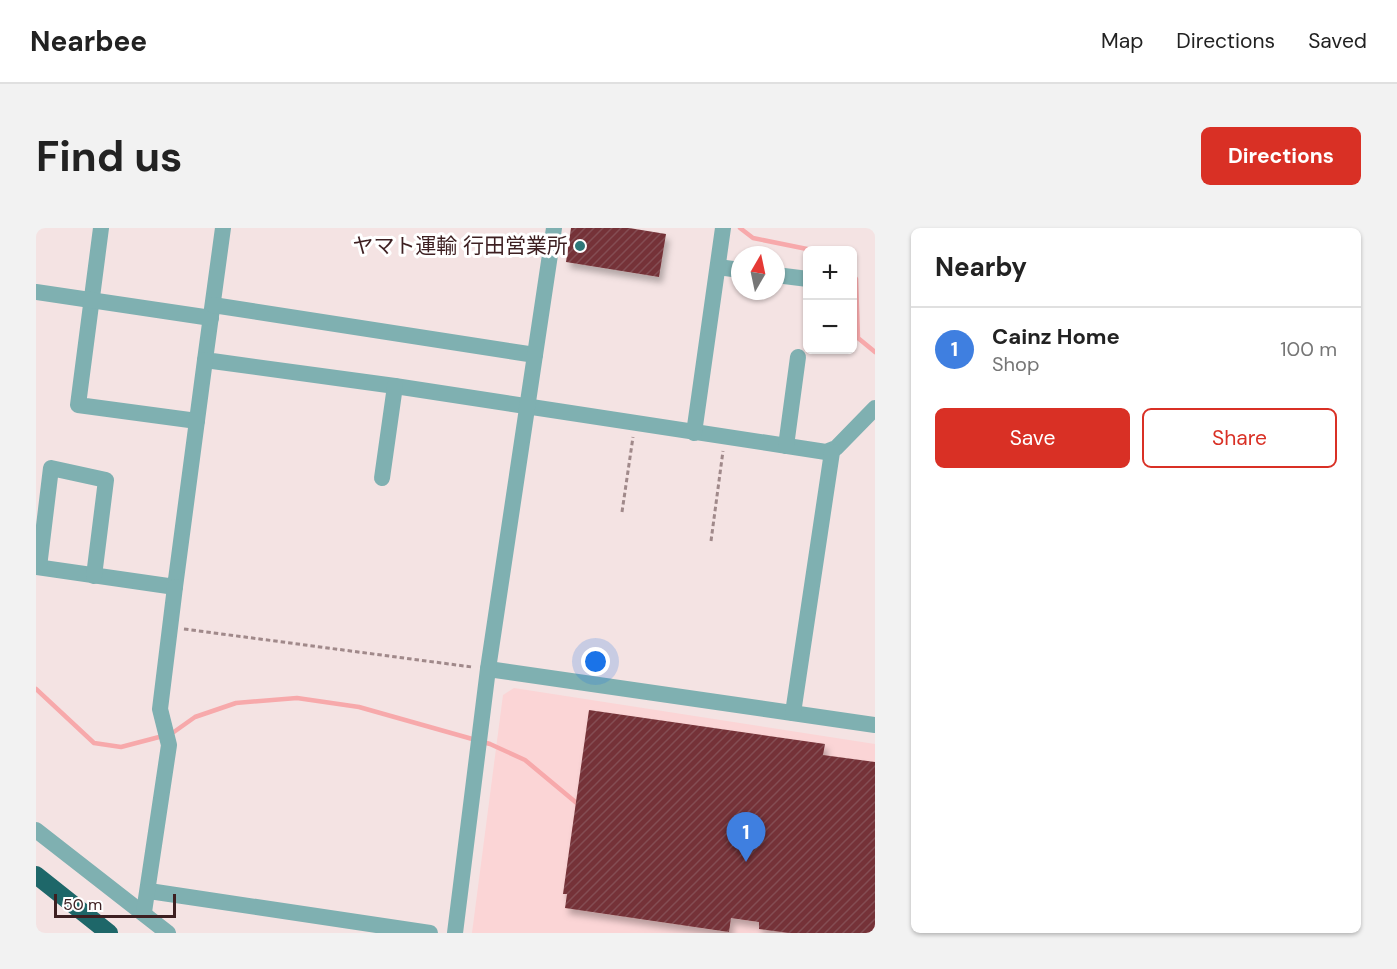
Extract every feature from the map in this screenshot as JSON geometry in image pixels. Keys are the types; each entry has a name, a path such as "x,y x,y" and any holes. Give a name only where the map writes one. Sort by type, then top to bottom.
{"highway":[{"path":"36,875 110,933"}],"street":[{"path":"101,228 78,405 197,421"},
{"path":"144,912 149,891 169,744 160,709 223,228"},
{"path":"455,933 488,669 554,228"},
{"path":"694,433 723,228"},
{"path":"718,267 731,269"},
{"path":"785,276 803,278"},
{"path":"36,292 91,301 212,312 535,355"},
{"path":"786,446 798,357"},
{"path":"205,360 395,386 528,408 832,452"},
{"path":"382,478 395,386"},
{"path":"793,713 832,452 875,408"},
{"path":"94,576 106,480 51,468 37,567 94,576 175,587"},
{"path":"488,669 875,725"},
{"path":"36,830 168,933"},
{"path":"149,891 430,933"}],"path":[{"path":"622,512 634,424"},
{"path":"711,541 725,437"},
{"path":"170,627 488,669"}],"shaded area":[{"path":"514,688 875,744 875,933 472,933 503,695"}],"building":[{"path":"571,228 629,228 666,234 659,277 566,262"},
{"path":"589,710 825,744 823,755 875,762 875,933 789,933 759,929 759,922 731,918 729,932 565,908 567,894 563,894"}],"waterway":[{"path":"740,228 753,238 803,248"},
{"path":"857,300 858,338 875,352"},
{"path":"36,689 94,743 121,747 163,736"},
{"path":"171,734 195,717 236,703 297,698 359,707 490,744 525,760 579,805"}],"place":[{"name":"ヤマト運輸 行田営業所","path":"580,246"},
{"name":"Cainz Home","path":"746,862"}]}
